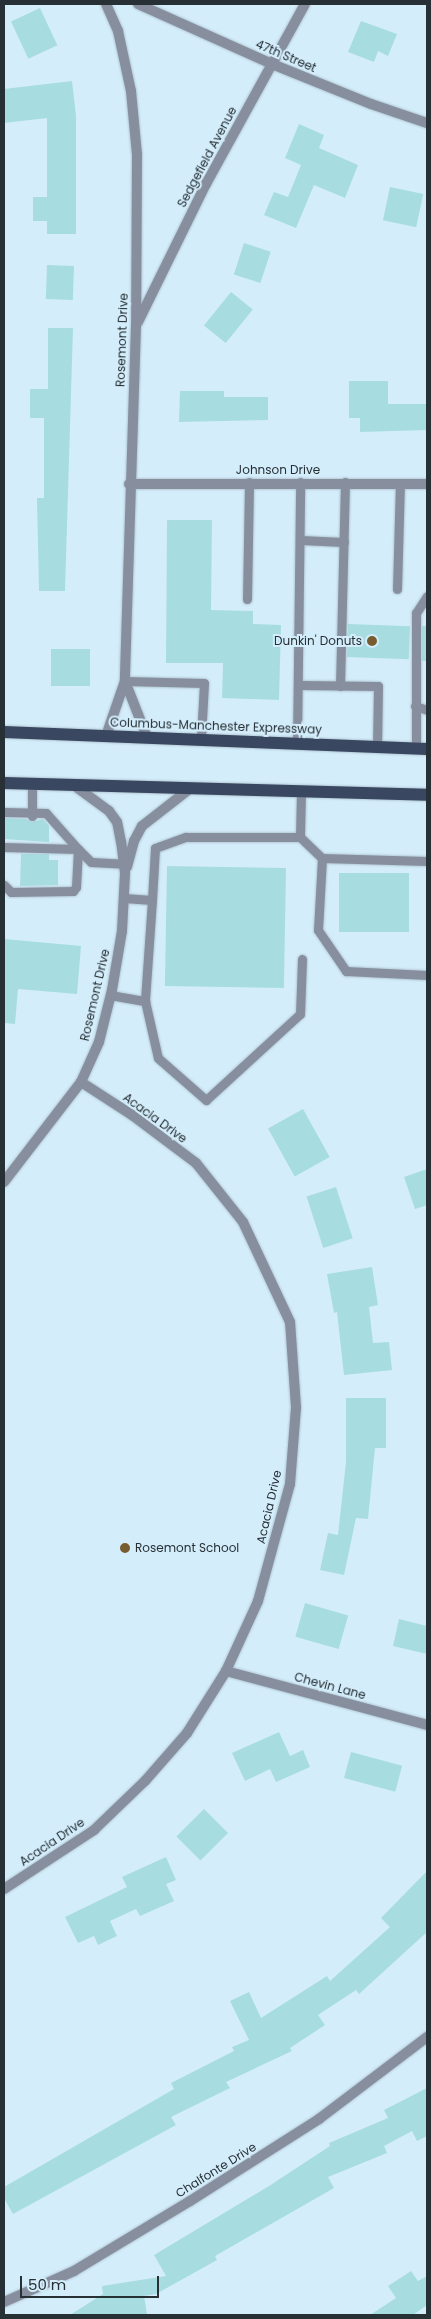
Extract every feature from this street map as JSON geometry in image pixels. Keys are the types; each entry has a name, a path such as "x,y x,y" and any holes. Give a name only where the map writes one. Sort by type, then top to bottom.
{"main road":[{"name":"Columbus-Manchester Expressway","path":"4,732 422,749"},
{"path":"4,783 188,790 427,795"}],"street":[{"name":"Rosemont Drive","path":"106,4 118,31 129,83 137,155 136,325 129,484 125,681 106,736"},
{"name":"47th Street","path":"138,4 272,64 371,104 427,122"},
{"name":"Sedgefield Avenue","path":"136,325 206,184 305,4"},
{"name":"Johnson Drive","path":"129,484 249,482 427,484"},
{"name":"Rosemont Drive","path":"125,681 146,737"},
{"name":"Rosemont Drive","path":"4,1182 81,1082 99,1042 122,931 125,869 116,822 96,799 75,786"},
{"name":"Rosemont Drive","path":"125,869 134,841 142,826 188,790"},
{"name":"Acacia Drive","path":"4,1889 94,1830 146,1781 187,1733 226,1671 258,1601 290,1484 296,1407 290,1322 242,1222 196,1163 132,1115 81,1082"},
{"name":"Chevin Lane","path":"226,1671 427,1726"},
{"name":"Chalfonte Drive","path":"4,2302 74,2271 190,2201 319,2119 427,2037"}],"lane":[{"path":"247,600 249,482"},
{"path":"296,744 300,685 300,482"},
{"path":"340,686 345,482"},
{"path":"397,589 400,484"},
{"path":"300,540 344,542"},
{"path":"422,749 415,706 416,613 427,596"},
{"path":"125,681 204,683 201,739"},
{"path":"300,685 378,686 377,747"},
{"path":"415,706 427,710"},
{"path":"32,784 32,815"},
{"path":"300,838 301,792"},
{"path":"4,812 32,815 46,813 92,862 125,869"},
{"path":"302,959 300,1014 206,1100 158,1058 145,1001 155,848 186,837 300,838 322,858 427,861"},
{"path":"4,847 32,843 78,849"},
{"path":"4,885 11,892 73,891 76,887 78,849"},
{"path":"322,858 318,930 346,971 427,975"},
{"path":"124,898 152,900"},
{"path":"110,995 145,1001"}],"building":[{"path":"40,8 57,45 28,59 11,22"},
{"path":"361,21 397,34 388,56 378,51 374,62 348,52"},
{"path":"72,81 76,116 76,234 47,234 47,221 33,221 33,197 47,197 47,118 4,123 4,89"},
{"path":"299,124 324,135 319,148 358,165 345,198 314,185 296,228 264,215 274,192 288,197 301,165 285,158"},
{"path":"390,187 423,194 416,227 383,220"},
{"path":"244,243 271,252 260,283 234,274"},
{"path":"47,265 74,266 73,300 46,299"},
{"path":"231,292 253,310 226,343 204,325"},
{"path":"48,328 73,328 65,591 39,591 37,498 44,498 44,418 30,418 30,389 48,389"},
{"path":"349,381 388,381 388,404 427,404 427,430 360,432 360,418 349,418"},
{"path":"180,391 224,391 224,397 268,397 268,420 179,422"},
{"path":"167,520 212,520 211,610 253,611 253,624 281,625 279,700 222,698 223,663 166,663"},
{"name":"Dunkin' Donuts","path":"348,624 410,626 409,659 347,657"},
{"path":"422,626 427,626 427,661 422,661"},
{"path":"51,649 90,649 90,686 51,686"},
{"path":"4,818 26,819 32,822 43,819 49,826 49,842 4,839"},
{"path":"21,854 49,854 49,860 58,860 58,885 20,886"},
{"path":"167,866 286,868 284,988 165,986"},
{"path":"339,873 409,873 409,932 339,932"},
{"path":"4,939 81,946 77,994 18,989 15,1024 4,1023"},
{"path":"303,1109 330,1157 295,1176 268,1128"},
{"path":"427,1169 427,1205 415,1209 404,1177"},
{"path":"336,1187 353,1238 323,1248 307,1197"},
{"path":"372,1267 378,1305 369,1307 373,1343 389,1342 392,1370 344,1375 337,1312 334,1313 327,1274"},
{"path":"346,1398 386,1398 386,1448 375,1448 368,1519 356,1518 344,1575 320,1570 328,1533 338,1535 346,1462"},
{"path":"305,1603 348,1615 339,1649 295,1637"},
{"path":"399,1619 427,1626 427,1654 393,1646"},
{"path":"279,1732 290,1756 303,1750 310,1767 276,1782 270,1769 245,1781 232,1753"},
{"path":"351,1752 402,1766 395,1792 344,1778"},
{"path":"204,1809 228,1833 200,1861 176,1837"},
{"path":"166,1857 176,1880 166,1884 174,1901 140,1916 136,1909 110,1921 117,1936 98,1945 94,1936 78,1943 65,1917 127,1887 122,1877"},
{"path":"427,1871 427,1932 359,1994 356,1990 318,2015 325,2025 290,2048 292,2051 226,2082 230,2088 171,2117 176,2125 13,2214 4,2198 4,2187 174,2089 171,2083 234,2051 232,2047 249,2040 230,2001 249,1992 261,2018 327,1976 330,1981 390,1927 381,1918"},
{"path":"427,2088 427,2136 417,2141 412,2131 384,2146 387,2153 328,2177 334,2188 215,2256 217,2260 156,2294 144,2296 147,2314 70,2315 103,2294 102,2286 166,2276 154,2255 269,2186 330,2146 329,2143 388,2118 384,2110"},
{"path":"411,2271 418,2281 427,2276 427,2305 413,2315 370,2315 396,2298 388,2286"}],"place":[{"name":"Dunkin' Donuts","path":"372,641"},
{"name":"Rosemont School","path":"125,1548"}]}
